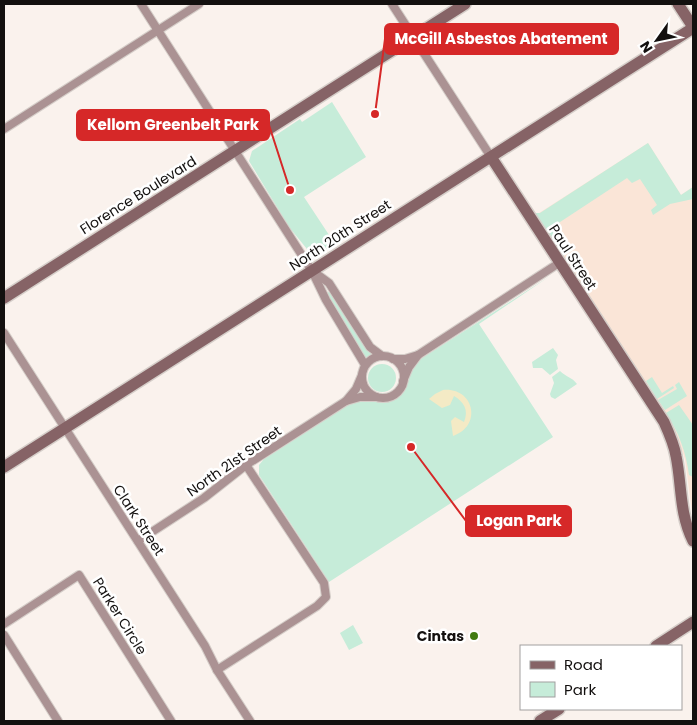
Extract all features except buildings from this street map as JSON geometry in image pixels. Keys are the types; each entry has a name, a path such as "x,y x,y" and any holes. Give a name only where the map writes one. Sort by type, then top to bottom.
{"street":[{"path":"141,4 312,271 326,300 366,365"},
{"path":"4,129 200,4"},
{"name":"Paul Street","path":"392,4 664,422 672,439 678,466 683,511 693,541"},
{"name":"Florence Boulevard","path":"4,298 465,4"},
{"path":"678,4 693,27"},
{"name":"North 20th Street","path":"4,467 693,27"},
{"path":"312,271 328,283 370,347 382,356 393,359 405,359 418,355 560,263"},
{"name":"Clark Street","path":"4,333 206,646 217,670 250,721"},
{"path":"346,401 360,397 384,398 393,395 400,388 409,367 418,355"},
{"path":"346,401 356,389 366,365 382,356"},
{"path":"393,359 402,369 403,381"},
{"path":"362,375 365,388 377,397"},
{"name":"North 21st Street","path":"138,541 206,497 246,465 346,401"},
{"path":"217,670 317,606 326,597 324,583 246,465"},
{"name":"Parker Circle","path":"4,624 80,575 171,721"},
{"path":"658,645 693,622"},
{"path":"4,635 58,721"},
{"path":"540,721 557,710"}],"shaded area":[{"path":"648,143 681,195 693,187 693,520 685,459 673,427 536,215"}],"green space":[{"path":"332,102 366,157 304,197 335,244 315,256 311,254 289,227 249,161 252,151 300,119 302,122"},
{"path":"648,143 681,195 693,187 693,199 670,204 653,215 651,210 657,205 640,179 632,183 627,178 554,226 568,248 565,253 560,249 538,217 559,252 535,215 536,213 540,213"},
{"path":"550,276 479,324 553,437 329,582 259,475 259,465 264,459 354,401 370,399 378,402 387,402 396,398 404,389 409,370 419,360"},
{"path":"328,292 332,293 372,354 366,359 326,296"},
{"path":"553,348 558,355 556,360 558,369 550,375 542,368 533,368 532,362"},
{"path":"382,364 392,368 396,378 392,388 382,392 372,388 368,378 372,368"},
{"path":"560,371 577,384 555,399 550,394 554,383 552,377"},
{"path":"652,377 662,393 673,386 674,388 657,399 646,381"},
{"path":"679,382 687,396 665,410 658,400 677,389 675,385"},
{"path":"679,405 693,425 693,477 689,475 681,443 666,413"},
{"path":"353,625 363,643 349,650 340,633"}],"sand":[{"path":"443,390 454,391 462,395 468,401 471,408 468,424 462,431 453,436 451,421 455,417 464,422 466,410 463,404 454,396 450,405 442,408 429,399"}],"place":[{"name":"McGill Asbestos Abatement","path":"375,114"},
{"name":"Kellom Greenbelt Park","path":"290,190"},
{"name":"Logan Park","path":"411,447"},
{"name":"Cintas","path":"474,636"}]}
